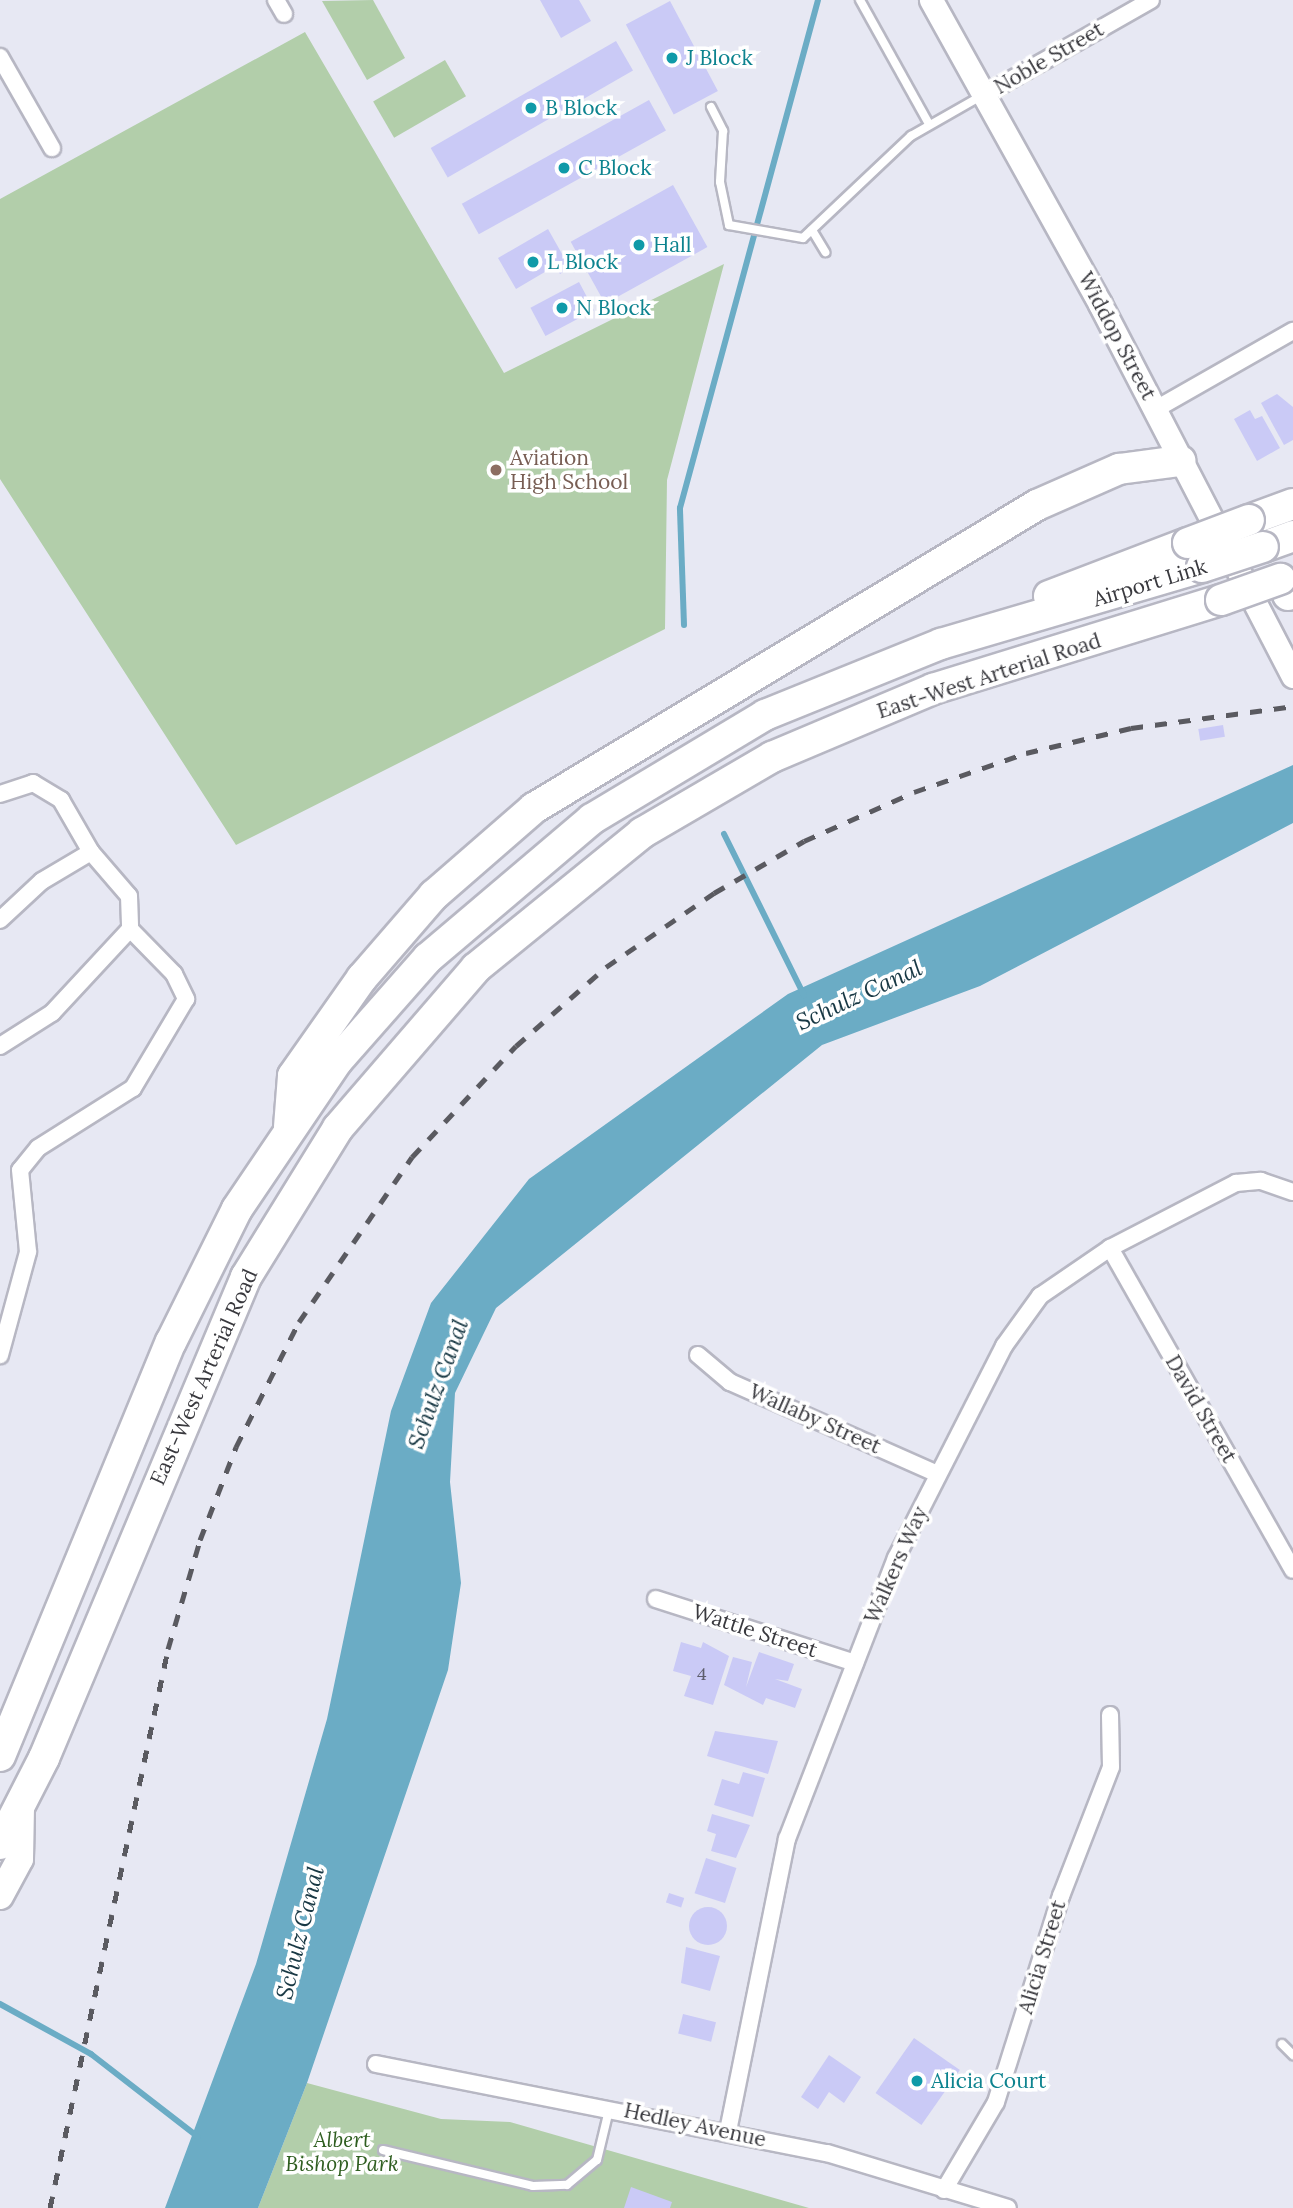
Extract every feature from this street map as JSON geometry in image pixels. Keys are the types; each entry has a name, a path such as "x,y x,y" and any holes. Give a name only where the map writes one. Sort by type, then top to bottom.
{"highway":[{"path":"288,1131 293,1076 362,978 435,895 534,808 1037,505 1119,469 1180,461"},
{"path":"1195,555 1249,520 1293,504"},
{"name":"Airport Link","path":"1006,626 1195,555 1263,547 1293,536"},
{"name":"East-West Arterial Road","path":"0,1844 21,1805 246,1278 346,1118 476,968 642,833 772,757 933,689 1192,610 1225,607 1289,585"},
{"name":"East-West Arterial Road","path":"0,1756 191,1296 288,1131 338,1060 428,958 592,819 703,748 815,692 1006,626"}],"main road":[{"name":"East-West Arterial Road","path":"0,1896 20,1859 21,1805"}],"street":[{"name":"Widdop Street","path":"931,0 1156,409 1180,461 1293,676"},
{"name":"Noble Street","path":"984,94 1151,0"},
{"path":"0,57 52,148"},
{"path":"1156,409 1293,331"},
{"path":"0,794 24,784 49,789 91,852 129,896 130,929 179,980 184,1011 125,1096 38,1148 20,1170 27,1261 0,1355"},
{"path":"0,920 42,881 91,852"},
{"path":"0,1046 58,1007 130,929"},
{"name":"Walkers Way","path":"728,2131 787,1839 855,1663 938,1474 1025,1315 1060,1279 1110,1248 1236,1183 1261,1181 1293,1192"},
{"name":"David Street","path":"1110,1248 1293,1570"},
{"name":"Wallaby Street","path":"698,1355 730,1382 938,1474"},
{"name":"Wattle Street","path":"656,1599 855,1663"},
{"name":"Alicia Street","path":"944,2190 996,2102 1061,1896 1111,1767 1110,1715"},
{"name":"Hedley Avenue","path":"376,2064 728,2131 1008,2208"}],"lane":[{"path":"859,0 928,122"},
{"path":"711,107 723,131 720,182 729,225 803,238 928,122 984,94"},
{"path":"812,230 825,252"},
{"path":"1282,2044 1293,2055"},
{"path":"383,2150 533,2186 567,2185 597,2160 610,2107"}],"green space":[{"path":"373,0 405,58 367,80 322,1"},
{"path":"305,32 504,373 724,264 667,480 665,629 236,845 0,479 0,199"},
{"path":"445,60 466,96 394,138 373,102"},
{"name":"Albert Bishop Park","path":"307,2083 441,2119 510,2122 809,2208 258,2208"}],"water":[{"name":"Schulz Canal","path":"1293,765 1293,823 980,986 822,1045 496,1308 455,1393 450,1482 461,1583 448,1670 307,2083 258,2208 165,2208 256,1964 327,1719 391,1411 431,1303 529,1179 788,994"}],"building":[{"path":"540,0 579,0 591,21 561,38"},
{"name":"J Block","path":"670,1 718,91 674,115 626,24"},
{"name":"B Block","path":"616,41 633,70 448,177 431,148"},
{"name":"C Block","path":"649,100 666,131 479,234 462,204"},
{"name":"Hall","path":"673,185 707,247 605,304 571,242"},
{"name":"L Block","path":"548,229 570,268 560,274 555,266 516,289 498,258"},
{"name":"N Block","path":"579,282 594,310 545,336 530,308"},
{"path":"1277,394 1293,407 1293,440 1284,445 1261,403"},
{"path":"1250,410 1255,419 1262,416 1280,448 1257,461 1234,419"},
{"path":"1223,725 1225,737 1200,741 1198,729"},
{"path":"681,1642 701,1648 703,1642 729,1656 713,1705 684,1696 691,1676 673,1671"},
{"path":"759,1652 794,1664 788,1681 775,1679 802,1689 795,1708 766,1698 763,1705 724,1685 733,1657 752,1662 746,1687"},
{"path":"715,1731 778,1741 768,1774 707,1756"},
{"path":"743,1772 765,1778 753,1817 714,1805 722,1779 739,1784"},
{"path":"712,1814 750,1825 736,1858 711,1851 716,1834 707,1831"},
{"path":"706,1858 736,1868 725,1903 695,1893"},
{"path":"669,1893 684,1898 681,1907 666,1903"},
{"path":"708,1907 721,1913 727,1926 721,1939 708,1945 695,1939 689,1926 695,1913"},
{"path":"686,1947 720,1956 710,1991 681,1983"},
{"path":"683,2014 716,2022 711,2042 678,2033"},
{"name":"Alicia Court","path":"914,2038 960,2070 921,2125 876,2093"},
{"path":"829,2055 861,2077 844,2103 829,2092 818,2109 801,2097"},
{"path":"631,2187 672,2202 670,2208 624,2208"}],"waterway":[{"path":"684,625 680,508 818,0"},
{"name":"Schulz Canal","path":"724,834 804,995"},
{"path":"0,2004 91,2054 198,2137"}],"railway":[{"path":"50,2208 168,1649 200,1540 236,1447 299,1322 412,1157 516,1046 606,967 714,893 804,841 914,792 1026,753 1131,728 1293,706"}],"place":[{"name":"J Block","path":"672,58"},
{"name":"B Block","path":"531,108"},
{"name":"C Block","path":"564,168"},
{"name":"Hall","path":"639,245"},
{"name":"L Block","path":"533,262"},
{"name":"N Block","path":"562,308"},
{"name":"Aviation High School","path":"496,470"},
{"name":"Alicia Court","path":"917,2081"}]}
